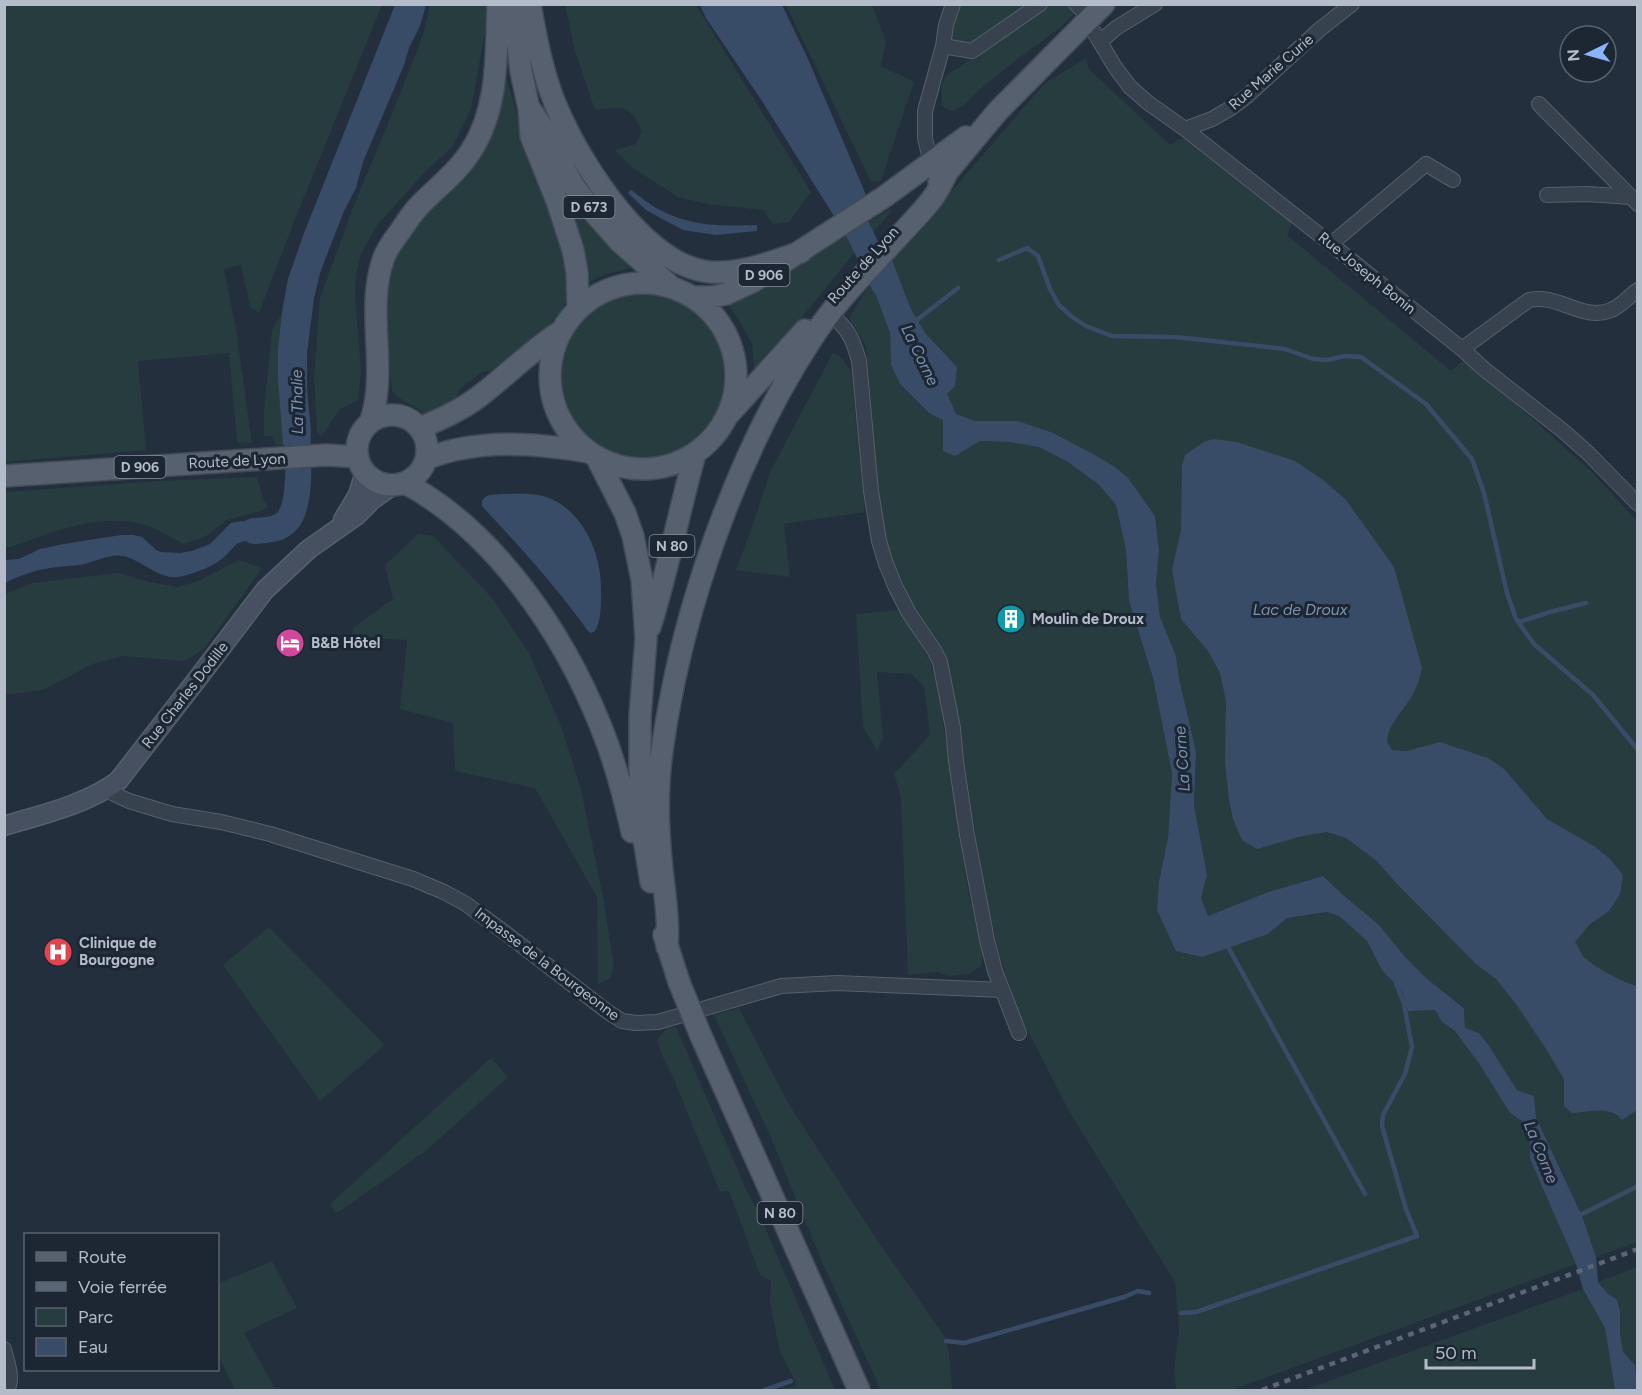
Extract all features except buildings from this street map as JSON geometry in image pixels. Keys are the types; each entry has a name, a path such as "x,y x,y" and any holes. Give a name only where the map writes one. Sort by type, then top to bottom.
{"main road":[{"path":"370,423 375,411 378,391 377,292 383,259 416,209 453,173 470,153 481,134 488,114 493,87 498,4"},
{"name":"D 673","path":"513,4 531,136 557,201 573,250 578,272 578,308"},
{"path":"530,4 539,52 551,93 568,132 589,169 634,228 682,264 703,271 736,271 801,252"},
{"name":"Route de Lyon","path":"727,416 902,222 940,167 1104,4"},
{"name":"D 673","path":"529,109 545,131 561,165 589,207 628,250 671,287"},
{"path":"667,947 668,925 659,832 659,781 666,725 682,645 701,579 726,509 781,389 810,340 830,314 933,198 940,167"},
{"name":"Route de Lyon","path":"692,297 726,294 754,281 884,198 940,167"},
{"path":"426,459 457,448 525,443 592,455 616,466 636,470 657,469 695,454 719,430 727,416 734,398 736,378 735,359 720,323 707,308 692,297 671,287 652,283 632,283 612,288 594,296 578,308 561,331 553,349 550,368 550,387 554,406 562,423 574,439 592,455"},
{"path":"420,428 462,408 482,395 543,342 561,331"},
{"path":"399,484 414,477 422,469 426,459 425,438 420,428 405,417 396,415 378,418 364,429 360,458 377,482 399,484 432,499 486,546 521,586 567,655 602,728 642,869 656,906"},
{"name":"N 80","path":"646,639 663,586 695,454"},
{"name":"N 80","path":"592,455 625,513 633,536 642,580 646,639 640,716 640,796 646,857 667,947 701,1036 859,1390"},
{"name":"Route de Lyon","path":"4,476 323,456 360,458"},
{"name":"Rue Charles Dodille","path":"341,524 358,495 360,458"},
{"name":"Rue Charles Dodille","path":"4,826 90,798 118,781 265,590 301,555 341,524 356,516 372,500 399,484"}],"street":[{"path":"940,167 925,138 926,111 953,4"},
{"path":"943,46 972,51 1040,4"},
{"name":"Rue Joseph Bonin","path":"1155,4 1097,37 1130,87 1563,430 1638,504"},
{"name":"Rue Marie Curie","path":"1185,129 1231,108 1352,4"},
{"path":"1539,104 1634,200"},
{"path":"1331,244 1426,164 1453,180"},
{"path":"1548,195 1587,194 1634,200"},
{"path":"1462,349 1529,300 1539,297 1588,312 1600,313 1614,309 1638,290"},
{"path":"830,314 844,325 855,345 860,361 873,509 886,564 909,613 940,662 953,728 979,903 1002,990 1019,1033"},
{"name":"Impasse de la Bourgeonne","path":"106,789 129,801 172,814 221,822 270,834 413,879 444,892 466,904 608,1012 622,1020 636,1023 658,1022 781,986 837,983 1002,990"},
{"path":"4,1349 10,1376 7,1390"}],"green space":[{"path":"5,4 382,5 259,313 250,307 241,265 224,269 236,329 252,443 237,442 229,353 138,361 146,450 5,462"},
{"path":"430,5 490,5 471,109 453,146 426,171 377,225 361,254 356,275 355,295 361,371 358,400 340,409 321,437 317,431 314,377 320,298 354,205 424,32"},
{"path":"565,5 696,5 811,192 789,222 773,224 763,210 707,204 678,197 633,168 615,150 636,144 642,131 633,116 624,109 595,110 575,51"},
{"path":"786,5 872,5 886,41 881,66 914,82 881,181 871,182"},
{"path":"957,5 1028,5 968,48 952,42 947,34"},
{"path":"1049,5 1070,5 1077,11 1061,27 979,90 963,106 953,111 942,106 941,86 946,76"},
{"path":"1086,58 1089,69 1170,145 1183,138 1292,223 1287,235 1451,371 1465,359 1590,470 1637,521 1637,1242 1596,1257 1582,1216 1536,1117 1534,1096 1517,1090 1479,1033 1465,1028 1464,1007 1425,977 1323,876 1268,892 1208,916 1201,898 1207,875 1194,805 1196,752 1176,656 1160,617 1156,584 1159,550 1155,516 1018,421 975,421 956,414 947,394 957,367 925,334 911,309 892,260 1045,83"},
{"path":"502,77 507,80 530,157 564,254 568,272 567,299 553,321 534,339 491,371 482,372 460,389 454,403 427,415 392,391 384,304 394,254 417,220 480,153"},
{"path":"574,200 635,267 604,275 586,283 567,204"},
{"path":"890,209 892,211 868,238 862,226"},
{"path":"846,236 855,252 798,322 790,338 755,377 752,344 727,303 833,241 837,242"},
{"path":"871,282 890,333 891,365 900,384 929,413 943,420 944,451 955,456 980,441 1008,442 1039,447 1068,462 1098,484 1116,505 1126,550 1129,601 1153,678 1172,773 1168,838 1159,881 1157,910 1268,934 1287,918 1327,912 1339,916 1367,941 1382,969 1402,991 1408,1010 1435,1010 1442,1022 1455,1031 1480,1065 1510,1113 1529,1126 1530,1159 1576,1264 1232,1390 1176,1390 1174,1369 1179,1329 1175,1282 1070,1113 1021,1017 999,953 984,886 955,704 940,644 911,600 889,552 880,510 866,346 849,318"},
{"path":"644,290 660,291 676,296 704,314 722,342 727,358 727,390 722,406 704,434 676,452 660,457 644,458 628,457 612,452 584,434 566,406 561,390 560,374 561,358 566,342 584,314 612,296 628,291"},
{"path":"282,312 279,362 283,445 276,445 272,436 264,436 264,410 272,330"},
{"path":"833,353 840,356 851,371 865,512 784,524 790,577 736,570 770,472"},
{"path":"257,477 268,507 227,520 206,536 184,544 142,524 109,521 75,526 5,547 5,492 159,481"},
{"path":"418,534 433,536 493,599 529,653 561,726 581,789 603,897 614,967 610,978 598,984 597,897 535,788 455,771 453,723 400,709 407,640 352,637 353,628 393,599 385,565"},
{"path":"239,560 262,568 204,649 187,660 123,656 92,664 43,690 5,695 5,594 32,583 119,573 178,587 198,581"},
{"path":"900,610 929,660 937,680 969,895 983,953 981,966 969,974 951,976 937,972 908,975 901,797 894,774 930,735 924,686 911,674 877,672 883,738 877,750 863,727 856,614"},
{"path":"269,927 385,1045 320,1101 223,965"},
{"path":"739,1008 788,1103 873,1234 945,1337 949,1353 952,1390 881,1390 823,1264 771,1138 714,1015"},
{"path":"676,1027 835,1390 777,1390 797,1385 780,1352 770,1303 771,1281 760,1275 729,1191 720,1192 662,1055 657,1040 667,1028"},
{"path":"491,1058 508,1077 427,1150 336,1214 330,1204"},
{"path":"272,1261 297,1308 244,1333 276,1390 235,1390 219,1357 219,1284"},
{"path":"1637,1267 1637,1389 1635,1365 1623,1352 1617,1300 1598,1282"},
{"path":"1583,1289 1605,1328 1615,1390 1304,1390"}],"water":[{"path":"395,5 426,5 420,26 363,162 356,188 344,211 320,273 314,298 307,353 307,389 311,431 309,444 283,445 278,349 288,279 304,233"},
{"path":"700,5 782,5 808,59 866,195 834,216 762,101 706,18"},
{"path":"631,190 654,207 670,215 706,224 757,225 757,231 716,235 683,230 646,210 628,193"},
{"path":"862,226 868,238 855,252 846,236"},
{"path":"892,260 911,309 925,333 957,367 955,386 947,394 956,414 975,421 1018,421 1053,433 1115,467 1128,478 1155,516 1159,550 1156,584 1160,617 1176,656 1196,752 1194,805 1207,875 1201,898 1208,916 1268,892 1323,876 1379,925 1425,977 1464,1008 1465,1028 1479,1033 1517,1090 1534,1096 1536,1117 1582,1216 1596,1257 1598,1282 1617,1300 1623,1352 1635,1365 1637,1390 1615,1390 1605,1328 1583,1289 1576,1264 1530,1159 1529,1126 1510,1113 1480,1065 1455,1031 1442,1022 1435,1010 1408,1011 1402,991 1382,970 1367,941 1339,916 1327,912 1287,918 1268,934 1202,957 1176,951 1157,910 1159,881 1168,838 1172,773 1153,678 1129,601 1126,550 1116,505 1098,484 1068,462 1039,447 1008,442 980,441 955,456 943,451 943,420 929,413 900,384 891,365 890,333 871,282"},
{"name":"Lac de Droux","path":"1213,439 1237,442 1295,461 1322,479 1346,500 1394,567 1422,668 1414,693 1390,729 1387,742 1392,750 1407,751 1440,742 1488,758 1504,769 1547,819 1594,846 1609,858 1623,875 1620,894 1609,911 1590,924 1575,942 1582,955 1600,969 1637,986 1637,1110 1622,1120 1612,1112 1572,1113 1564,1106 1564,1079 1516,1004 1496,979 1476,964 1377,861 1346,838 1327,832 1302,836 1257,849 1242,840 1233,819 1229,799 1225,763 1226,701 1220,673 1208,651 1181,619 1172,570 1181,530 1182,465 1185,455 1204,442"},
{"path":"311,468 309,494 302,518 285,511 289,496 288,470"},
{"path":"501,494 543,496 568,510 578,520 592,544 600,572 601,609 595,631 591,633 588,631 550,582 482,506 485,497"},
{"path":"279,519 296,527 280,538 241,542 215,564 183,576 171,577 157,573 131,558 119,555 79,565 37,571 5,583 5,560 19,559 40,549 133,535 142,537 161,552 180,553 210,544 231,523 269,522"}],"waterway":[{"name":"La Corne","path":"841,195 884,284"},
{"path":"999,260 1027,248 1038,256 1050,289 1059,305 1086,326 1112,336 1176,337 1285,349 1313,359 1361,357 1426,404 1472,459 1484,493 1507,593 1516,619 1534,644 1593,695 1638,750"},
{"path":"913,323 958,288"},
{"name":"La Thalie","path":"254,531 281,526 293,511 298,483 296,410"},
{"path":"1519,622 1586,603"},
{"path":"1227,945 1365,1194"},
{"path":"1181,1313 1196,1312 1417,1236 1406,1209 1382,1126 1383,1115 1405,1074 1412,1047 1404,1004 1396,983"},
{"path":"1576,1217 1638,1186"},
{"path":"946,1341 964,1343 1138,1291 1149,1293"},
{"path":"765,1390 791,1381"}],"railway":[{"path":"1262,1390 1638,1249"}],"place":[{"name":"Moulin de Droux","path":"1011,619"},
{"name":"B&B Hôtel","path":"290,643"},
{"name":"Clinique de Bourgogne","path":"58,952"}]}
